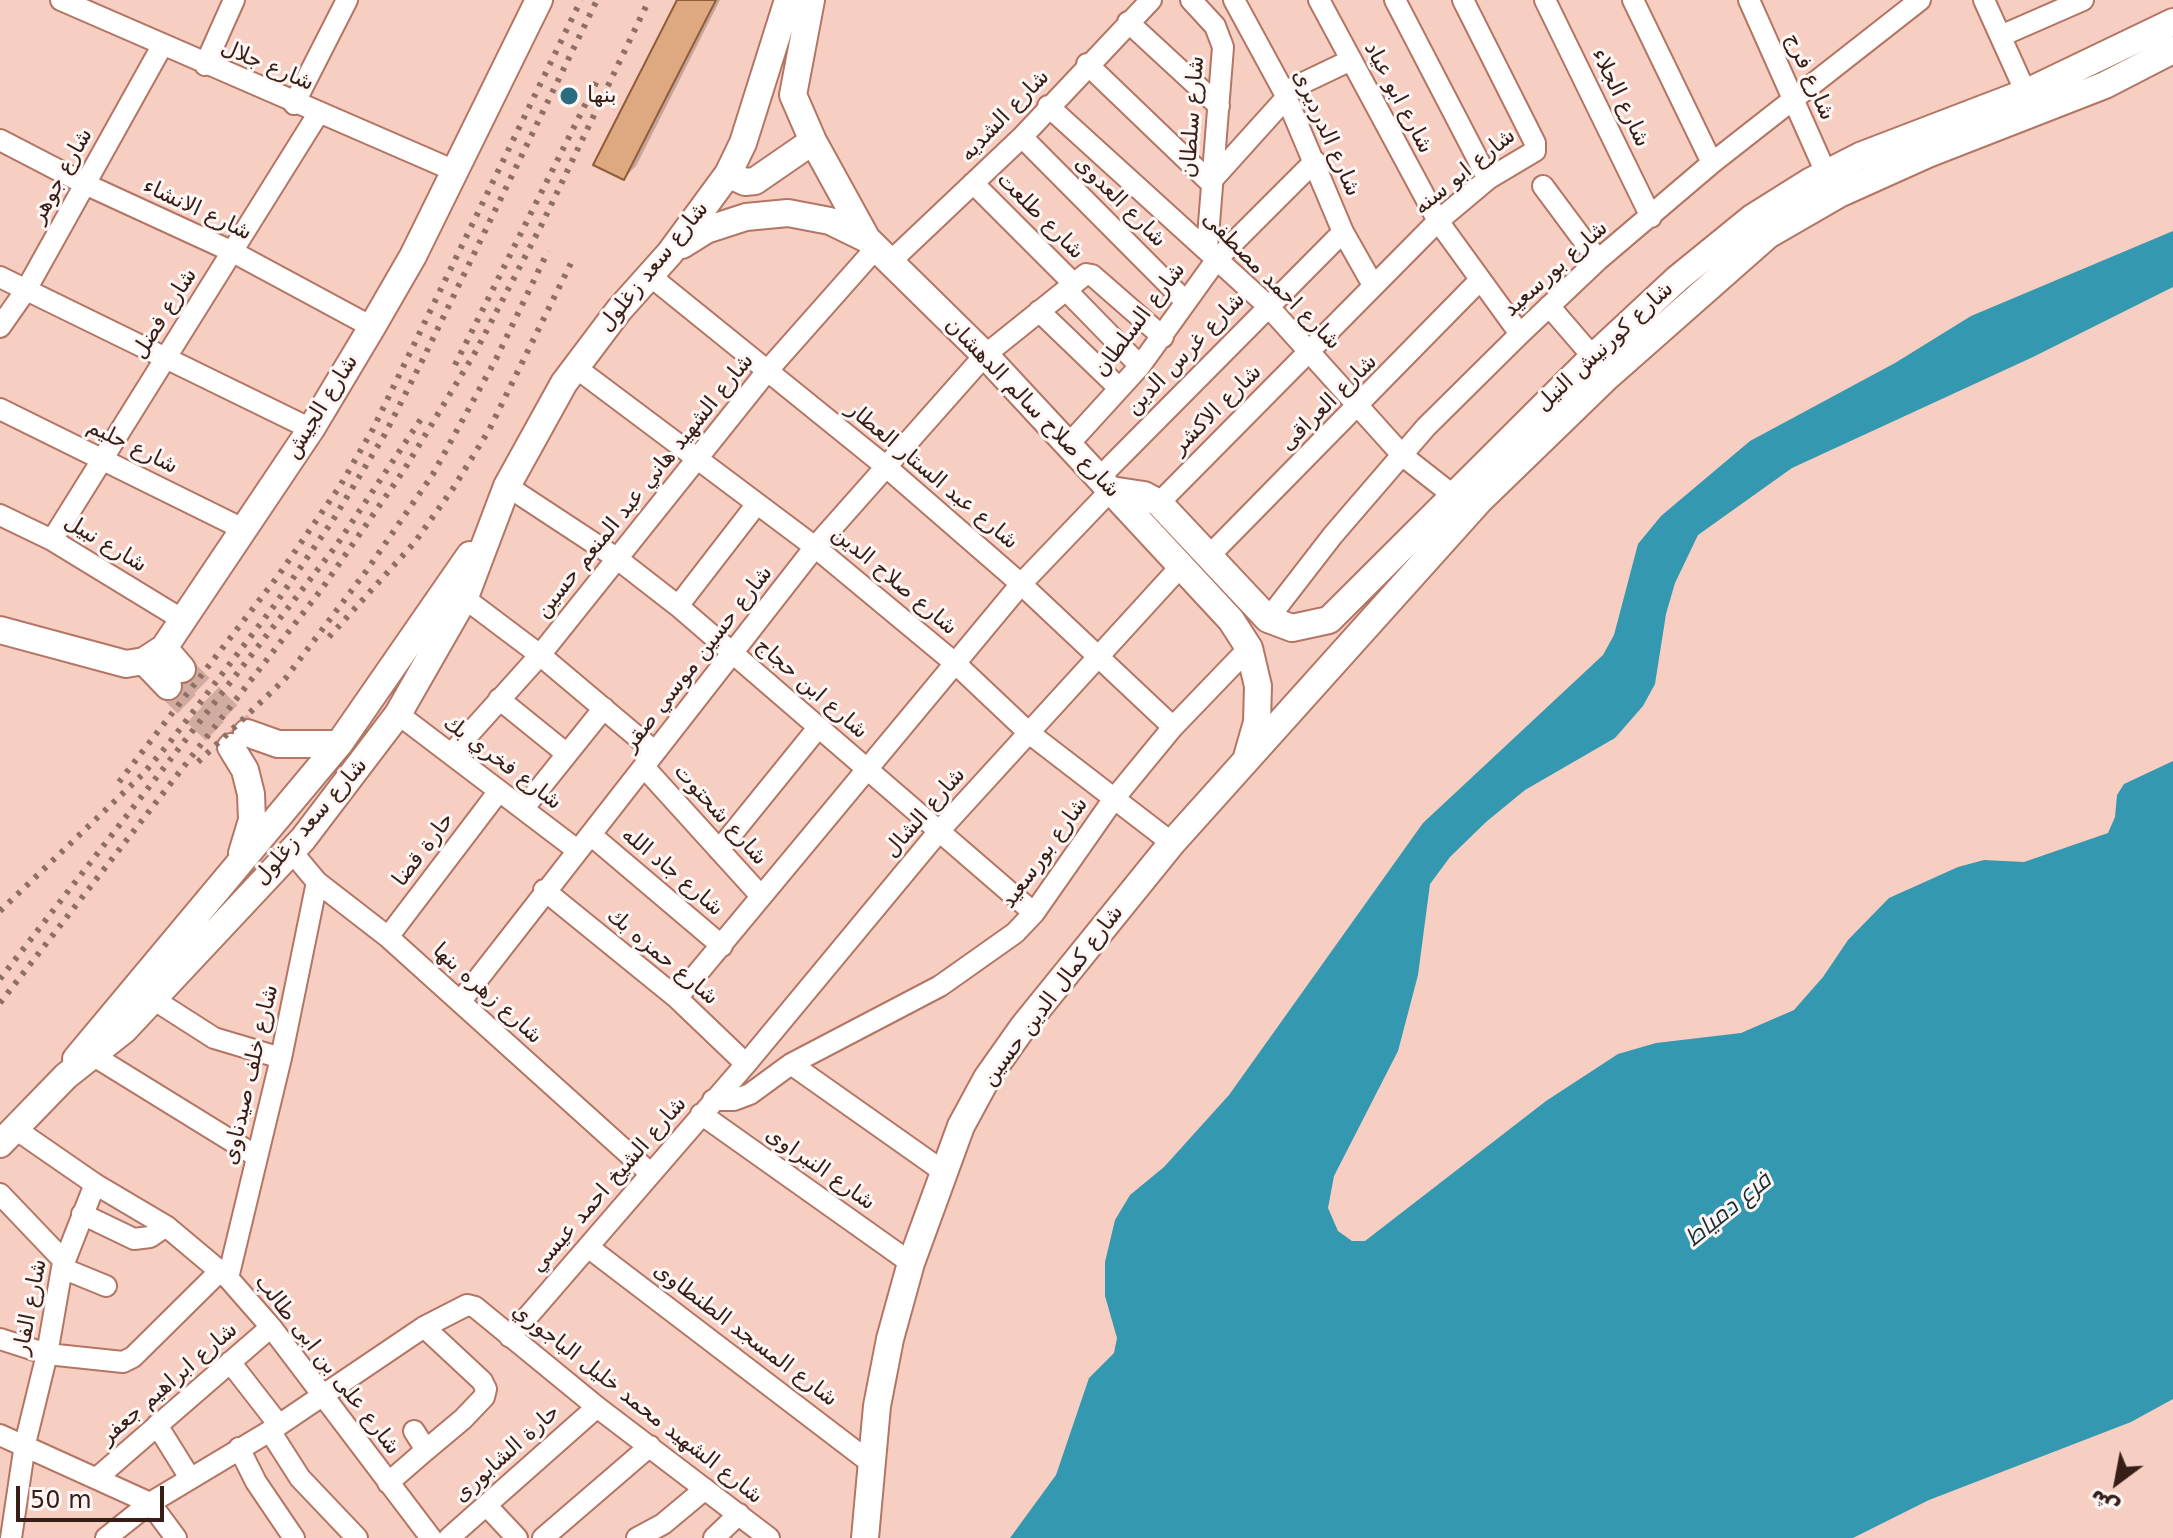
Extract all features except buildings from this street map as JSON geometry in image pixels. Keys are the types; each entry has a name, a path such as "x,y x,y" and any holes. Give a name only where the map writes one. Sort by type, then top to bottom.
{"main road":[{"name":"شارع الجيش","path":"154,655 183,620 311,429 372,327 455,171 539,0"},
{"name":"شارع سعد زغلول","path":"89,1051 153,999 291,851 331,806 398,714 507,486 575,367 670,253 728,174 743,143 788,0"},
{"path":"811,0 792,88 813,141 878,249"},
{"name":"شارع كورنيش النيل","path":"1241,767 1479,501 1617,368 1768,235 1839,194 2030,102 2173,22"},
{"name":"شارع كورنيش النيل","path":"1268,619 1292,628 1329,620 1593,357 1677,279 1752,218 1860,156 2030,102 2105,85 2173,50"},
{"path":"728,174 745,182 755,181 813,141"},
{"name":"شارع صلاح سالم الدهشان","path":"670,253 706,230 746,217 788,213 830,221 878,249 985,355 1216,601 1249,648 1258,686 1259,706 1254,737 1241,767"},
{"path":"1105,484 1144,495 1159,503 1268,619"},
{"name":"شارع سعد زغلول","path":"7,1136 89,1051 234,868 339,744 456,592"},
{"path":"0,630 116,663 154,655 175,678"},
{"path":"234,868 246,846 252,807 239,740 278,744 339,744"},
{"name":"شارع كمال الدين حسين","path":"865,1538 883,1375 911,1263 961,1126 987,1078 1070,967 1172,843 1241,767"}],"street":[{"name":"شارع جلال","path":"61,0 294,104 455,171"},
{"path":"205,65 234,0"},
{"path":"294,104 347,0"},
{"name":"شارع الشديه","path":"878,249 973,183 1022,137 1087,64 1151,0"},
{"name":"شارع سلطان","path":"1191,0 1222,38 1212,254"},
{"name":"شارع الدرديرى","path":"1234,0 1285,95 1343,232 1373,285"},
{"name":"شارع ابو عياد","path":"1319,0 1349,61 1438,221 1520,334"},
{"path":"1395,0 1488,179"},
{"name":"شارع ابو سنه","path":"1309,351 1438,221 1488,179 1533,153 1536,146 1463,0"},
{"name":"شارع الجلاء","path":"1545,0 1651,217"},
{"path":"1633,0 1712,163"},
{"name":"شارع فرج","path":"1749,0 1826,173"},
{"path":"1984,0 2003,35 2030,102"},
{"path":"2003,35 2083,0"},
{"name":"شارع بورسعيد","path":"1268,619 1333,535 1450,402 1549,306 1712,163 1918,1"},
{"path":"1128,22 1219,106"},
{"name":"شارع جوهر","path":"0,327 26,290 162,46"},
{"path":"1087,64 1213,182 1285,95 1349,61"},
{"name":"شارع احمد مصطفى","path":"1048,106 1267,305 1403,456 1454,496"},
{"name":"شارع فضل","path":"52,540 318,114"},
{"name":"شارع العدوى","path":"1022,137 1185,301"},
{"name":"شارع الانشاء","path":"0,140 85,184 233,252 372,327"},
{"name":"شارع السلطان","path":"1068,445 1163,337 1212,254 1315,161"},
{"name":"شارع طلعت","path":"973,183 1075,282"},
{"path":"1543,186 1598,260"},
{"name":"شارع غرس الدين","path":"677,998 1105,484 1267,305 1343,232"},
{"name":"شارع الشهيد هاني عبد المنعم حسين","path":"451,754 540,655 615,557 768,370 878,249"},
{"name":"شارع عبد الستار العطار","path":"649,275 884,465 1021,584 1173,727"},
{"path":"1140,366 1075,282 1092,275 1163,337"},
{"path":"0,277 311,429"},
{"name":"شارع العراقى","path":"1209,556 1358,409 1480,280"},
{"name":"شارع حسين موسي صقر","path":"460,1002 544,890 815,547 884,465 985,355 1075,282"},
{"path":"1549,306 1593,357"},
{"path":"1039,311 1119,388"},
{"name":"شارع الاكشر","path":"1159,503 1309,351"},
{"name":"شارع صلاح الدين","path":"575,367 815,547 956,664 1029,733 1172,843"},
{"name":"شارع حليم","path":"0,409 243,529"},
{"name":"شارع ابن حجاج","path":"507,486 615,557 678,606 1034,913"},
{"path":"678,606 756,505"},
{"name":"شارع نبيل","path":"0,515 52,540 183,620"},
{"name":"شارع الشال","path":"707,1107 940,830 1182,565"},
{"name":"شارع شحتوت","path":"456,592 604,708 649,759 719,850 761,896"},
{"name":"شارع بورسعيد","path":"707,1107 750,1094 791,1064 940,986 980,960 1034,913 1113,800 1173,727 1249,648"},
{"path":"499,699 567,754"},
{"path":"523,809 604,708"},
{"name":"شارع فخري بك","path":"398,714 523,809 584,842"},
{"path":"719,850 817,729"},
{"name":"حارة قضا","path":"388,937 499,791"},
{"name":"شارع جاد الله","path":"584,842 722,946"},
{"name":"شارع زهره بنها","path":"291,851 317,882 388,937 651,1174"},
{"name":"شارع خلف صيدناوى","path":"224,1274 281,1058 317,882"},
{"name":"شارع حمزه بك","path":"544,890 677,998 746,1064"},
{"path":"153,999 214,1038 281,1058"},
{"path":"89,1051 256,1156"},
{"path":"791,1064 944,1172"},
{"name":"شارع الشيخ احمد عيسي","path":"510,1337 707,1107"},
{"name":"شارع النبراوى","path":"707,1107 911,1263"},
{"name":"شارع على بن ابى طالب","path":"7,1136 166,1226 224,1274 271,1327 431,1538"},
{"name":"شارع الفار","path":"11,1538 25,1444 47,1354 63,1265 95,1184"},
{"path":"0,1194 63,1265 106,1286"},
{"path":"82,1214 134,1239 150,1237 166,1226"},
{"name":"شارع المسجد الطنطاوى","path":"588,1247 871,1463"},
{"path":"0,1339 47,1354 128,1360 224,1274"},
{"name":"شارع الشهيد محمد خليل الباجوري","path":"424,1327 463,1306 475,1307 597,1407 769,1538"},
{"name":"شارع ابراهيم جعفر","path":"98,1477 271,1327"},
{"path":"106,1538 150,1503 274,1428 424,1327 485,1384 484,1397 388,1483"},
{"path":"230,1362 274,1428 300,1478 357,1538"},
{"name":"حارة الشابورى","path":"449,1538 597,1407"},
{"path":"157,1425 190,1478"},
{"path":"414,1431 426,1450"},
{"path":"0,1435 150,1503 176,1538"},
{"path":"543,1538 650,1446"},
{"path":"239,1448 256,1482 294,1538"},
{"path":"637,1538 663,1524 705,1489"},
{"path":"486,1505 517,1538"},
{"path":"714,1538 739,1514"}],"water":[{"name":"فرع دمياط","path":"2173,231 2173,287 2033,357 1792,468 1698,535 1675,583 1666,614 1655,684 1643,706 1615,738 1525,790 1486,822 1450,857 1430,884 1418,975 1398,1051 1334,1176 1328,1208 1338,1231 1352,1241 1365,1241 1546,1101 1618,1054 1656,1043 1741,1033 1794,1010 1823,977 1848,940 1889,898 1958,867 1984,860 2024,862 2108,833 2115,817 2117,795 2124,784 2173,761 2173,1399 2131,1422 1929,1500 1853,1538 1010,1538 1056,1475 1089,1378 1114,1353 1117,1338 1105,1296 1105,1262 1115,1220 1130,1195 1164,1167 1229,1095 1423,823 1603,655 1614,635 1638,544 1661,516 1750,441 1895,363 1971,316"}],"tunnel":[{"path":"182,669 247,733"},
{"path":"168,686 231,747"}],"railway":[{"path":"119,782 278,576 340,486 373,429 581,0"},
{"path":"0,911 143,774 274,606 333,520 385,434 597,0"},
{"path":"0,1003 321,590 404,470 476,351 541,226 649,0"},
{"path":"455,365 598,79"},
{"path":"198,762 285,679 367,570 433,474 496,359 548,251"},
{"path":"329,637 415,542 454,487 489,430 571,263"},
{"path":"0,979 336,546 423,416"}],"place":[{"name":"بنها","path":"569,96"}]}
